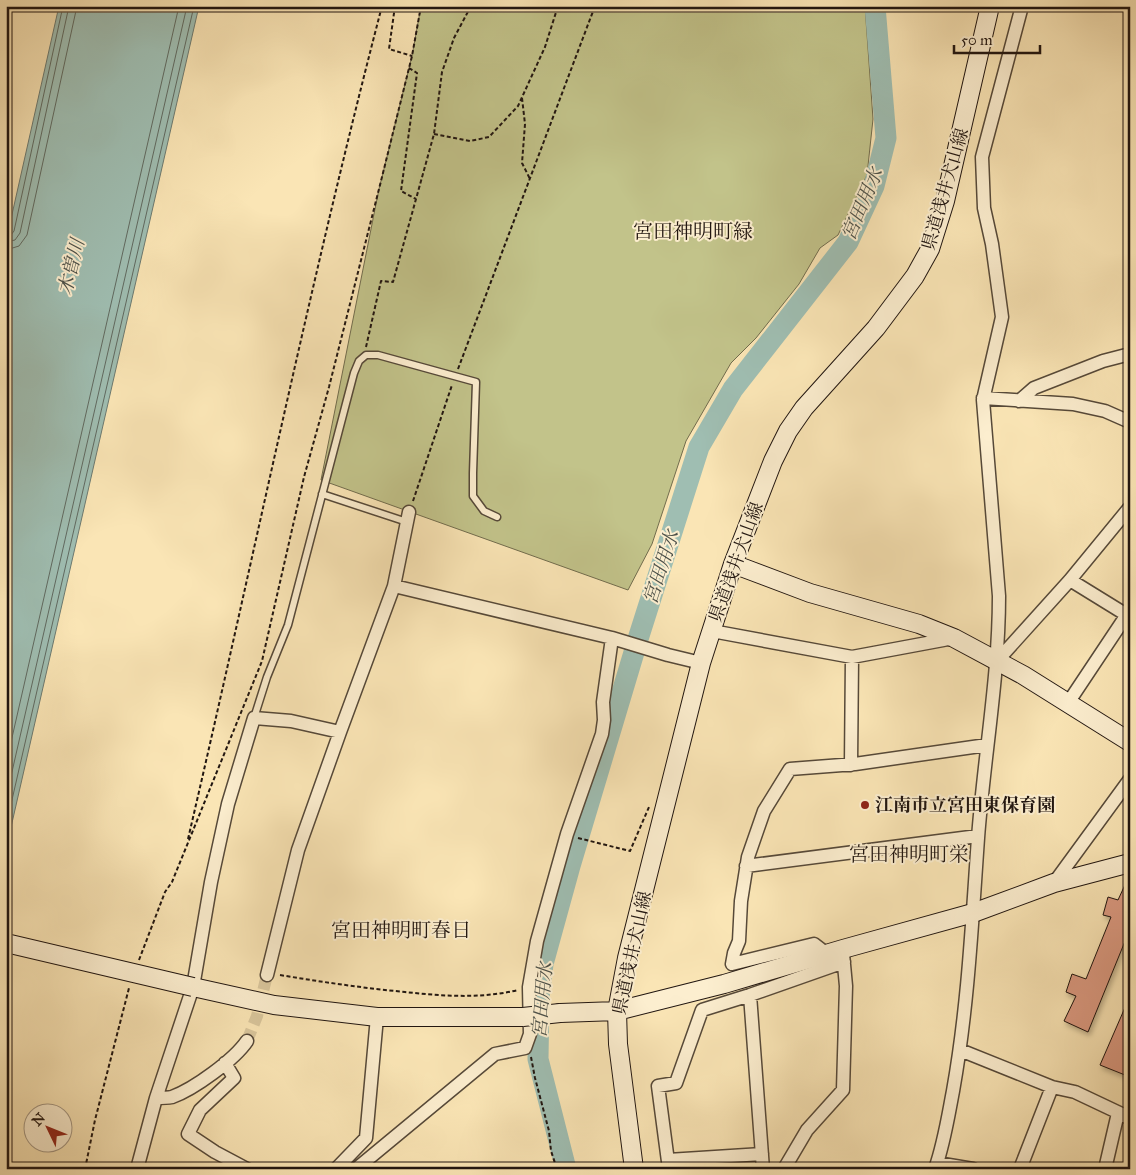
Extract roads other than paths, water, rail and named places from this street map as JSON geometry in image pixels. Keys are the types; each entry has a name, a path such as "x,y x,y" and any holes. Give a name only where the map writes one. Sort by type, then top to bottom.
{"street":[{"name":"県道浅井犬山線","path":"634,1169 618,1044 617,1010 627,958 702,663 733,564 773,461 788,431 804,408 876,328 915,276 930,249 945,202 990,6"},
{"path":"973,1169 936,1166 960,1050 978,836 997,661 999,596 983,398 1002,317 992,244 984,208 982,157 1022,6"},
{"path":"1019,401 1034,388 1103,361 1130,354"},
{"path":"983,398 1073,404 1105,411 1130,422"},
{"path":"997,661 1070,580 1130,507"},
{"path":"268,974 298,850 394,586 408,517"},
{"path":"733,564 810,593 919,624 954,638 997,661 1130,742"},
{"path":"1068,703 1129,614 1070,580"},
{"path":"394,586 612,638 702,663"},
{"path":"712,631 852,657 954,638"},
{"path":"356,1169 496,1054 525,1048 530,1034 529,987 537,941 564,843 602,734 604,720 603,702 612,638"},
{"path":"851,765 852,657"},
{"path":"137,1169 156,1098 193,987 211,882 228,804 254,718 291,720 340,732"},
{"path":"838,955 814,944 732,964 739,941 741,901 748,857 764,811 790,769 851,765 987,745"},
{"path":"1054,884 1130,779"},
{"path":"746,866 978,836"},
{"path":"6,943 274,1005 377,1018 522,1017 617,1010 724,984 838,955 973,913 1054,884 1130,863"},
{"path":"762,1154 668,1164 658,1086 676,1083 702,1010 750,995 838,955"},
{"path":"784,1169 807,1130 843,1090 846,986 838,955"},
{"path":"750,995 763,1169"},
{"path":"336,1169 366,1138 377,1018"},
{"path":"156,1098 170,1097 188,1089 225,1064 247,1041"},
{"path":"960,1050 1052,1087 1074,1092 1124,1115 1105,1169"},
{"path":"225,1064 234,1078 200,1110 188,1134 215,1152 247,1169"},
{"path":"1020,1169 1052,1087"}],"lane":[{"path":"254,718 288,625 354,373 359,361 366,355 378,355 476,382 474,496 484,511 497,516"},
{"path":"322,494 408,517"}],"water":[{"name":"木曽川","path":"59,6 199,6 6,849 6,241"}],"waterway":[{"name":"宮田用水","path":"566,1169 538,1059 539,997 543,964 570,866 638,639 699,447 733,389 848,242 874,186 886,138 875,6"}],"tunnel":[{"path":"247,1041 257,1016 267,975"}],"place":[{"name":"江南市立宮田東保育園","path":"865,805"}],"district":[{"name":"宮田神明町緑","path":"693,231"},
{"name":"宮田神明町栄","path":"909,854"},
{"name":"宮田神明町春日","path":"401,930"}]}
